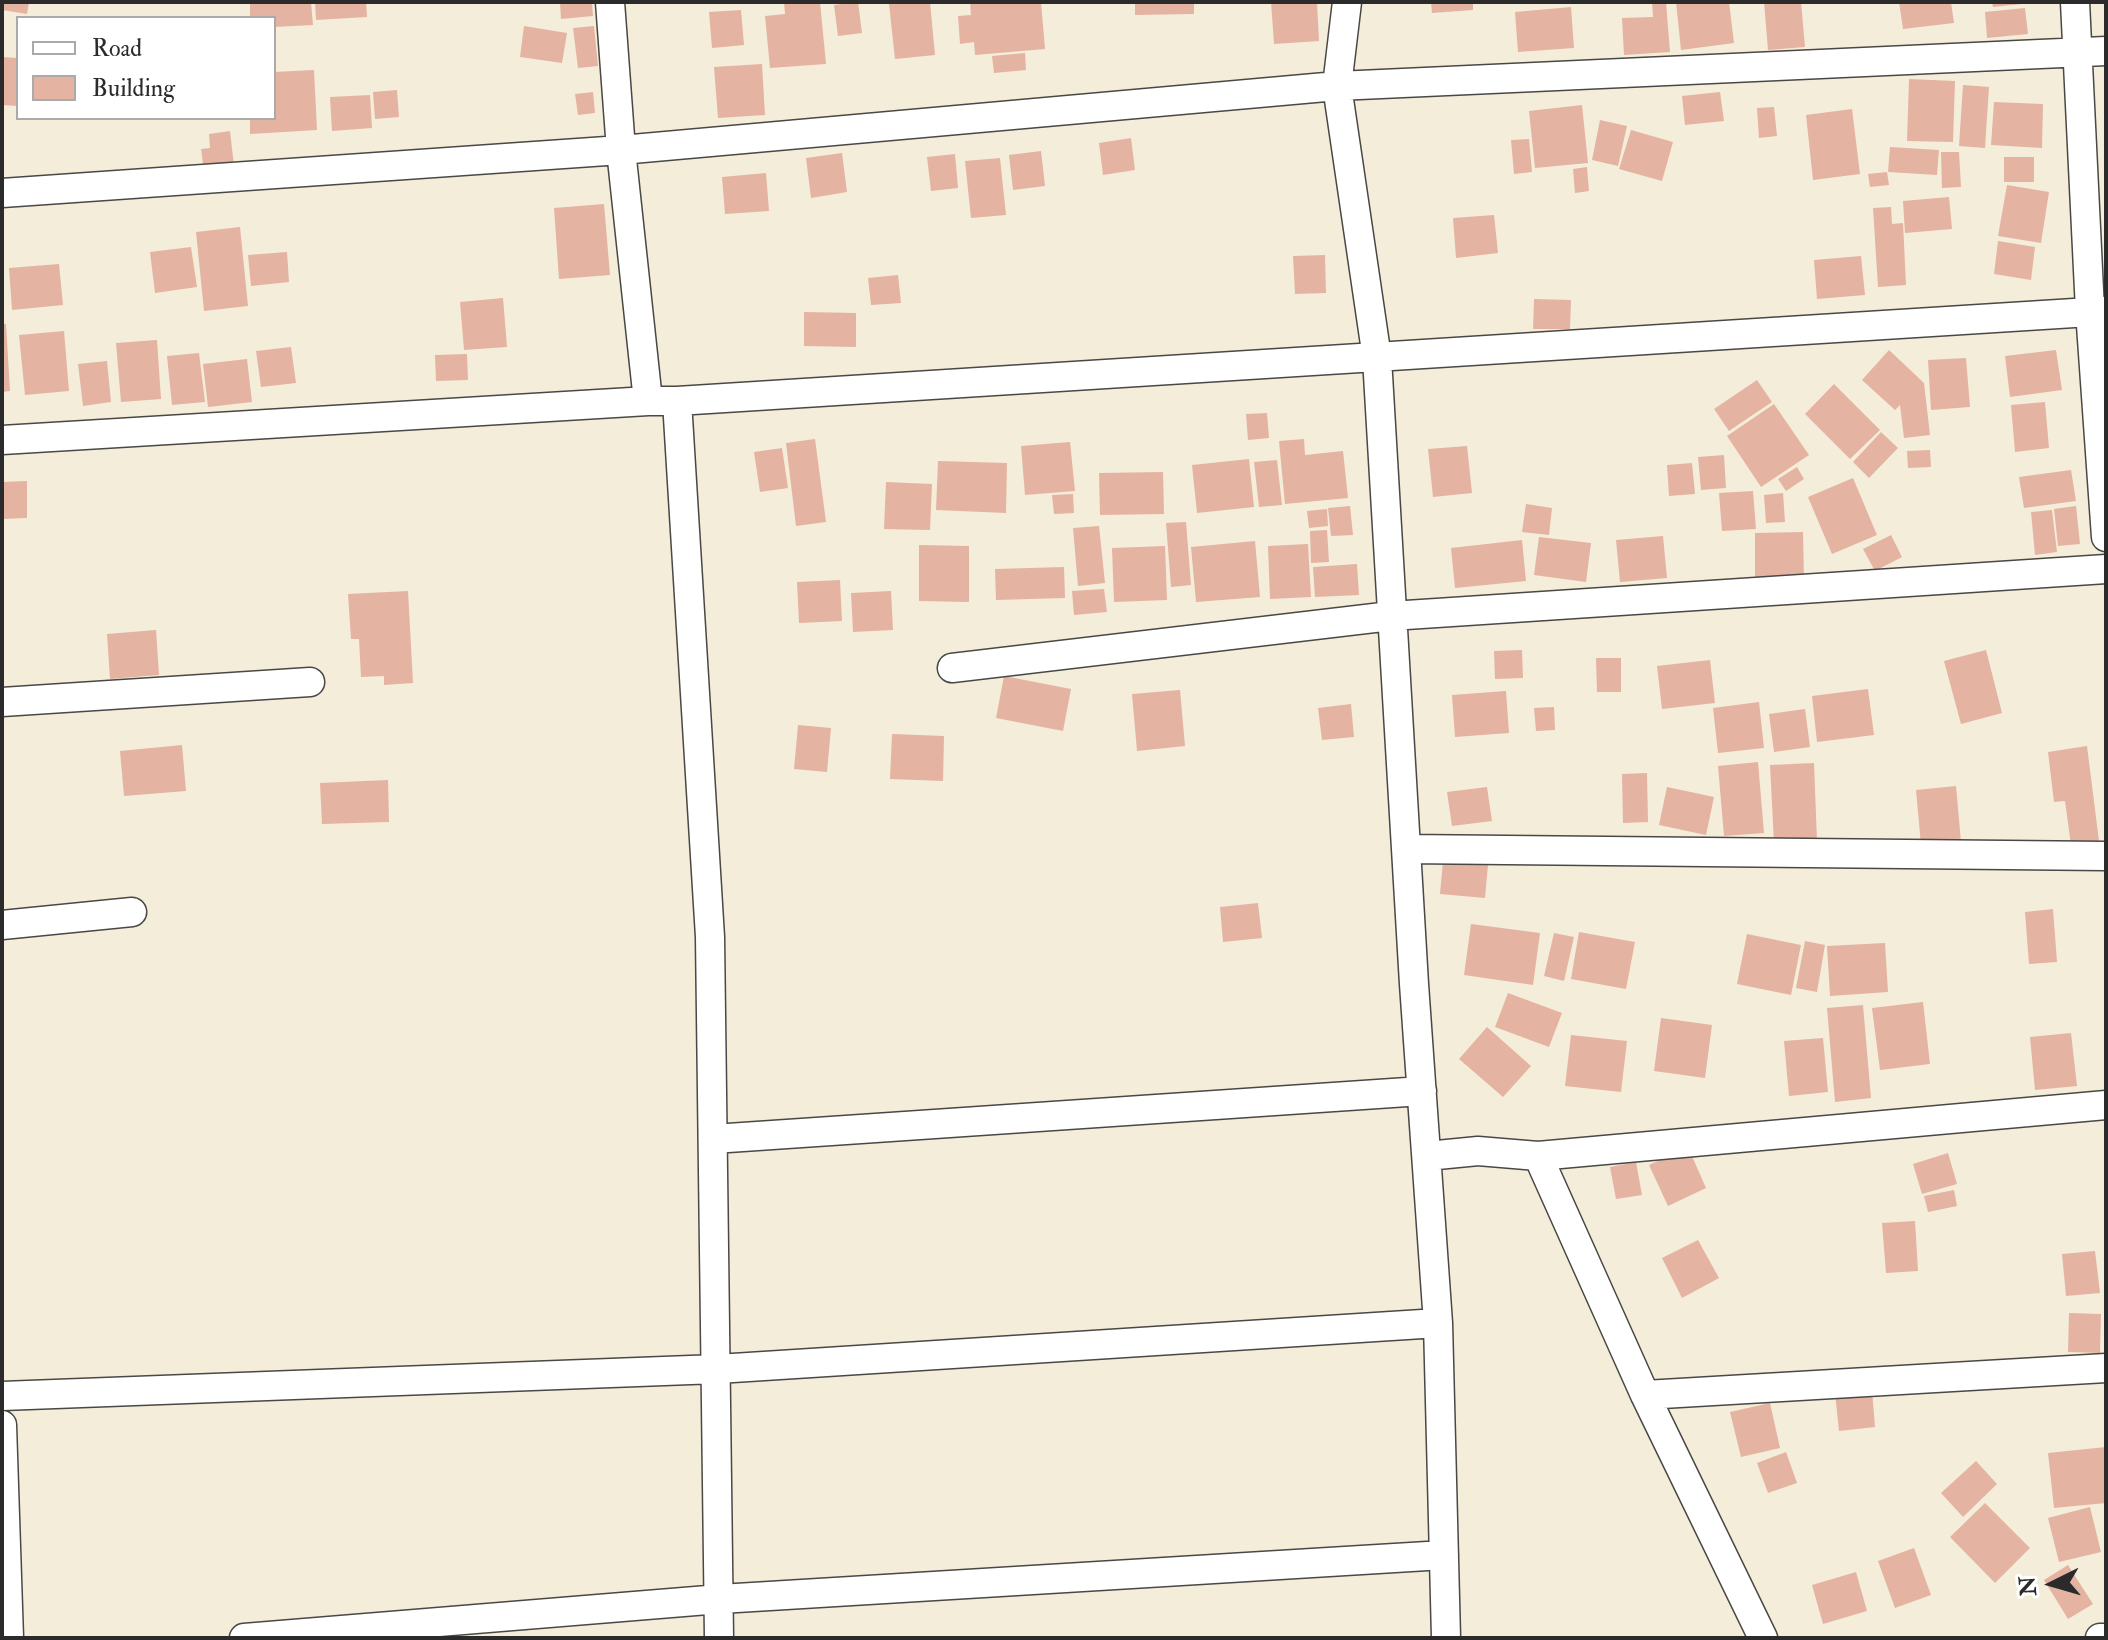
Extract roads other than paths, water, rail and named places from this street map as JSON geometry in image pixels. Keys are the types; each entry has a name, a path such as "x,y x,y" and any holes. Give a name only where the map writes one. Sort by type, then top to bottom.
{"street":[{"path":"610,2 621,150 648,401"},
{"path":"1347,2 1337,86 1377,358 1438,1323 1446,1638"},
{"path":"2075,2 2098,311 2106,537"},
{"path":"2,193 621,150 1337,86 2106,51"},
{"path":"2,440 1377,358 2098,311"},
{"path":"677,401 710,937 719,1638"},
{"path":"952,668 1391,616 2106,569"},
{"path":"2,702 310,682"},
{"path":"1406,849 2106,856"},
{"path":"2,925 132,912"},
{"path":"713,1139 1422,1091"},
{"path":"1427,1156 1478,1151 1538,1156 2106,1105"},
{"path":"1538,1156 1645,1395 1763,1638"},
{"path":"2,1396 717,1369 1438,1323"},
{"path":"1645,1395 2106,1368"},
{"path":"2,1425 9,1638"},
{"path":"244,1638 720,1599 1444,1555"}]}
